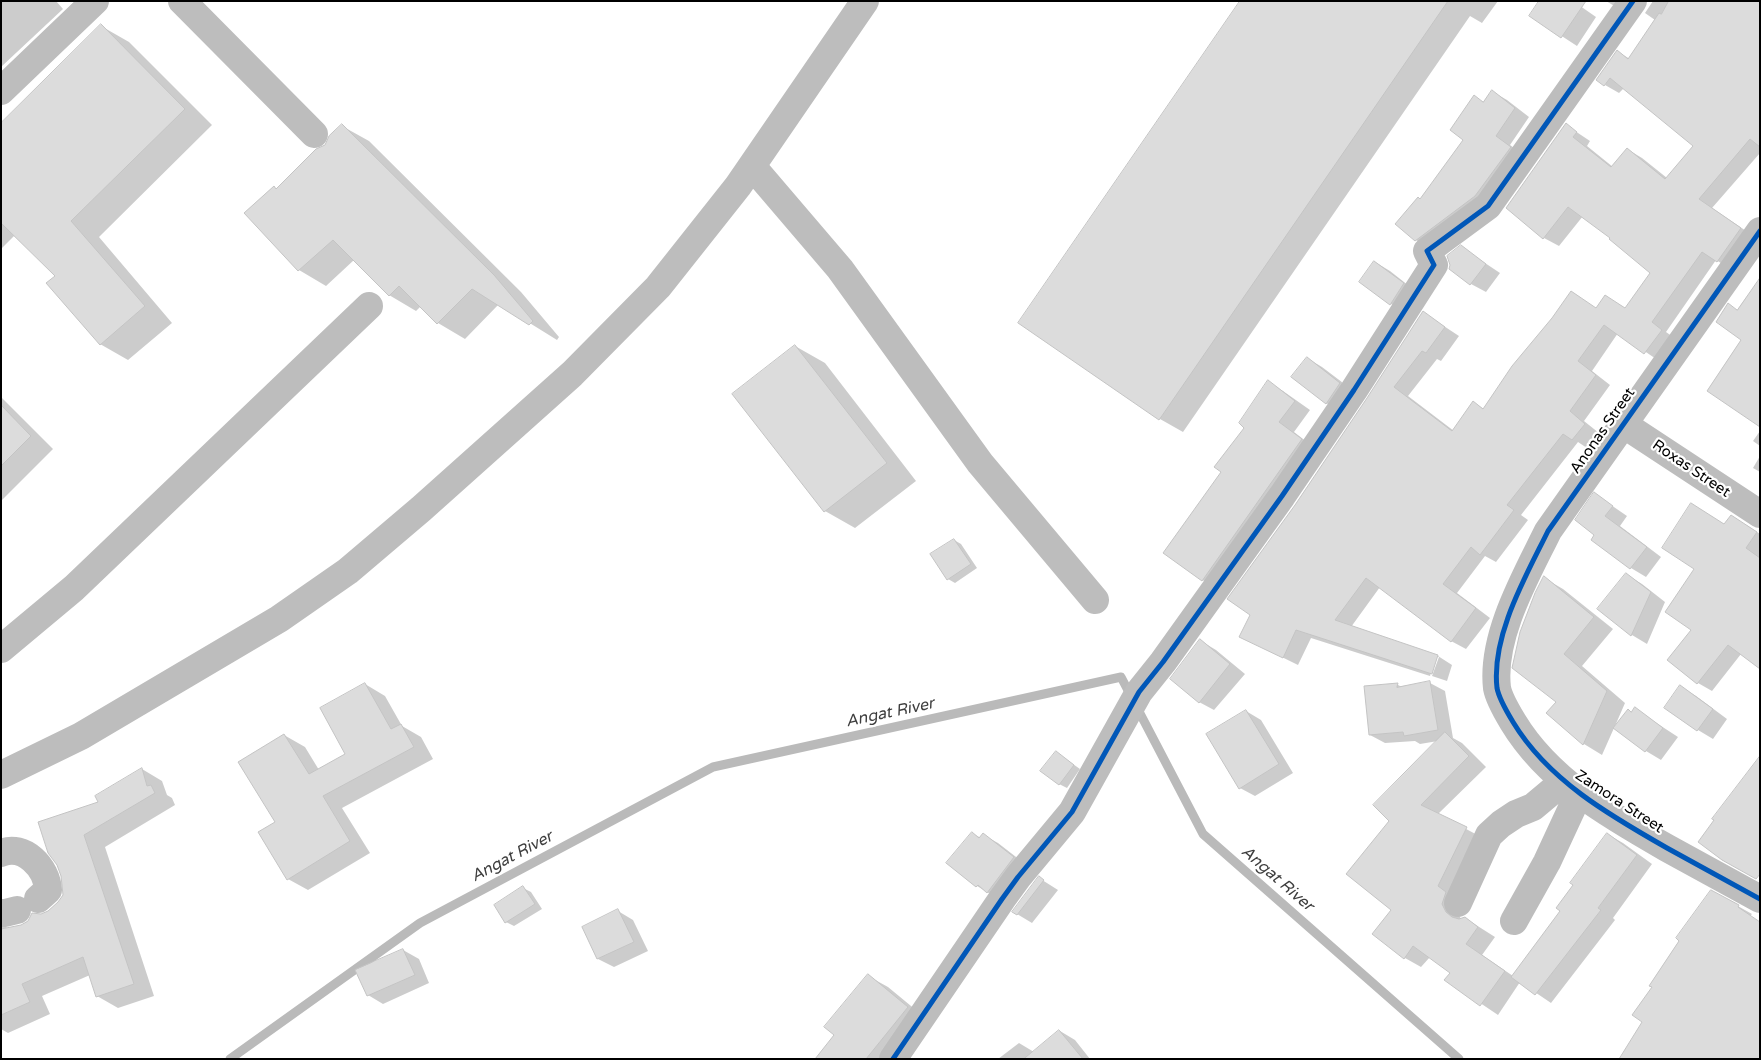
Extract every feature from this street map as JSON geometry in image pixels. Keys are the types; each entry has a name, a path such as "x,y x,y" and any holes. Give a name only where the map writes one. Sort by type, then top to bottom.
{"street":[{"path":"1,91 94,1"},
{"path":"182,1 314,134"},
{"path":"1,774 81,736 279,619 348,571 421,509 578,368 658,287 738,186 865,1"},
{"path":"893,1059 1002,898 1072,812 1139,692 1163,662 1282,496 1354,390 1434,265 1427,251 1488,206 1633,1"},
{"path":"752,166 840,269 980,463 1095,600"},
{"name":"Anonas Street","path":"1498,661 1504,625 1548,531 1760,230"},
{"path":"1,648 74,588 370,306"},
{"name":"Roxas Street","path":"1624,424 1760,514"},
{"name":"Zamora Street","path":"1498,661 1497,689 1506,710 1521,736 1543,761 1571,787 1633,829 1760,899"},
{"path":"1458,903 1489,835 1516,814 1571,787"},
{"path":"1514,921 1547,862 1571,787"},
{"path":"2,850 21,852 40,867 48,884 48,890 19,907"}],"building":[{"path":"1240,1 1448,1 1159,420 1018,323"},
{"path":"1539,1 1586,1 1561,38 1529,16"},
{"path":"1669,1 1760,1 1760,147 1750,139 1699,199 1741,228 1717,262 1702,252 1652,322 1662,330 1644,354 1604,325 1578,361 1596,375 1570,411 1585,424 1572,440 1563,434 1507,505 1514,510 1480,555 1471,547 1443,584 1476,608 1451,642 1366,578 1335,620 1438,655 1432,674 1296,630 1283,658 1239,637 1250,615 1227,599 1295,505 1423,311 1445,327 1426,353 1422,351 1394,387 1452,431 1473,401 1483,409 1512,366 1552,318 1571,291 1596,308 1605,295 1625,308 1650,273 1610,238 1568,207 1543,239 1506,208 1566,123 1577,132 1573,137 1611,167 1627,148 1665,179 1693,146 1610,78 1604,86 1596,80 1617,50 1628,59"},
{"path":"101,24 185,109 71,221 145,306 100,345 46,283 55,276 1,223 1,123"},
{"path":"1492,90 1515,108 1496,136 1511,147 1475,196 1415,241 1395,224 1418,197 1420,199 1463,140 1450,130 1474,95 1483,102"},
{"path":"342,124 494,275 533,321 529,325 472,289 437,324 399,286 389,296 333,240 298,271 244,213 274,186 276,189 316,149 325,145 329,136"},
{"path":"1461,245 1486,264 1470,285 1449,269 1450,265 1447,256"},
{"path":"1374,261 1404,283 1390,305 1359,282"},
{"path":"1760,278 1760,427 1707,391 1741,340 1716,322 1728,303 1737,310"},
{"path":"795,345 887,463 824,512 732,394"},
{"path":"1307,357 1340,383 1326,404 1291,377"},
{"path":"1268,380 1295,401 1279,422 1302,439 1202,581 1163,553 1221,472 1214,467 1244,428 1239,423"},
{"path":"1,405 31,436 1,466"},
{"path":"1594,492 1613,506 1605,516 1647,547 1630,569 1591,540 1594,535 1575,520"},
{"path":"1691,503 1724,524 1731,515 1757,532 1746,548 1760,558 1760,669 1728,645 1697,684 1667,660 1691,630 1665,612 1694,569 1662,548"},
{"path":"954,539 971,564 947,580 930,554"},
{"path":"1626,573 1651,592 1631,636 1597,609"},
{"path":"1544,576 1594,617 1564,654 1607,691 1583,745 1546,713 1556,702 1512,668 1520,632 1535,593"},
{"path":"1200,639 1230,664 1199,703 1170,679"},
{"path":"1430,681 1438,730 1404,736 1403,732 1369,735 1364,686 1398,683 1397,687"},
{"path":"365,683 391,729 401,724 414,747 323,796 350,841 287,880 258,832 275,822 238,762 284,734 309,774 345,754 320,708"},
{"path":"1680,685 1713,709 1697,731 1664,708"},
{"path":"1635,707 1663,728 1645,752 1613,728 1628,709 1631,712"},
{"path":"1246,710 1279,764 1239,789 1206,734"},
{"path":"1445,732 1469,756 1421,805 1467,827 1438,886 1446,892 1442,904 1446,912 1452,917 1459,919 1465,917 1478,927 1466,944 1505,971 1480,1006 1444,980 1450,973 1413,946 1404,959 1372,934 1391,910 1346,874 1389,821 1373,805"},
{"path":"1056,751 1074,765 1059,785 1040,771"},
{"path":"1760,756 1760,874 1756,879 1722,860 1698,842 1714,820 1712,819"},
{"path":"142,768 147,786 151,785 155,793 84,835 134,984 96,997 83,957 22,984 30,1002 1,1015 1,929 21,925 28,921 32,913 41,914 48,911 63,895 61,876 57,865 48,853 38,822 98,802 95,796"},
{"path":"972,832 979,838 983,833 1014,857 987,893 978,885 976,887 946,863"},
{"path":"1607,833 1637,855 1598,908 1601,910 1535,995 1511,977 1560,911 1556,908 1573,885 1570,883"},
{"path":"1039,876 1044,880 1017,915 1012,912"},
{"path":"523,886 535,904 505,923 494,905"},
{"path":"1711,890 1739,905 1738,907 1760,922 1760,1059 1619,1059 1642,1022 1632,1015 1652,987 1649,986 1679,941 1676,938"},
{"path":"618,909 634,942 597,959 582,927"},
{"path":"403,949 415,975 367,996 355,970"},
{"path":"868,974 908,1007 866,1059 815,1059 834,1035 824,1027"},
{"path":"1059,1030 1083,1059 1024,1059"}],"waterway":[{"name":"Angat River","path":"230,1059 420,923 713,767 1121,677 1203,834 1459,1059"}],"cycle path":[{"path":"893,1059 1002,899 1072,812 1139,692 1163,662 1282,496 1354,390 1434,265 1427,251 1488,206 1633,1"},
{"path":"1760,231 1548,531 1512,607 1499,648 1497,668 1498,692 1511,718 1527,743 1562,779 1623,823 1760,899"}]}
